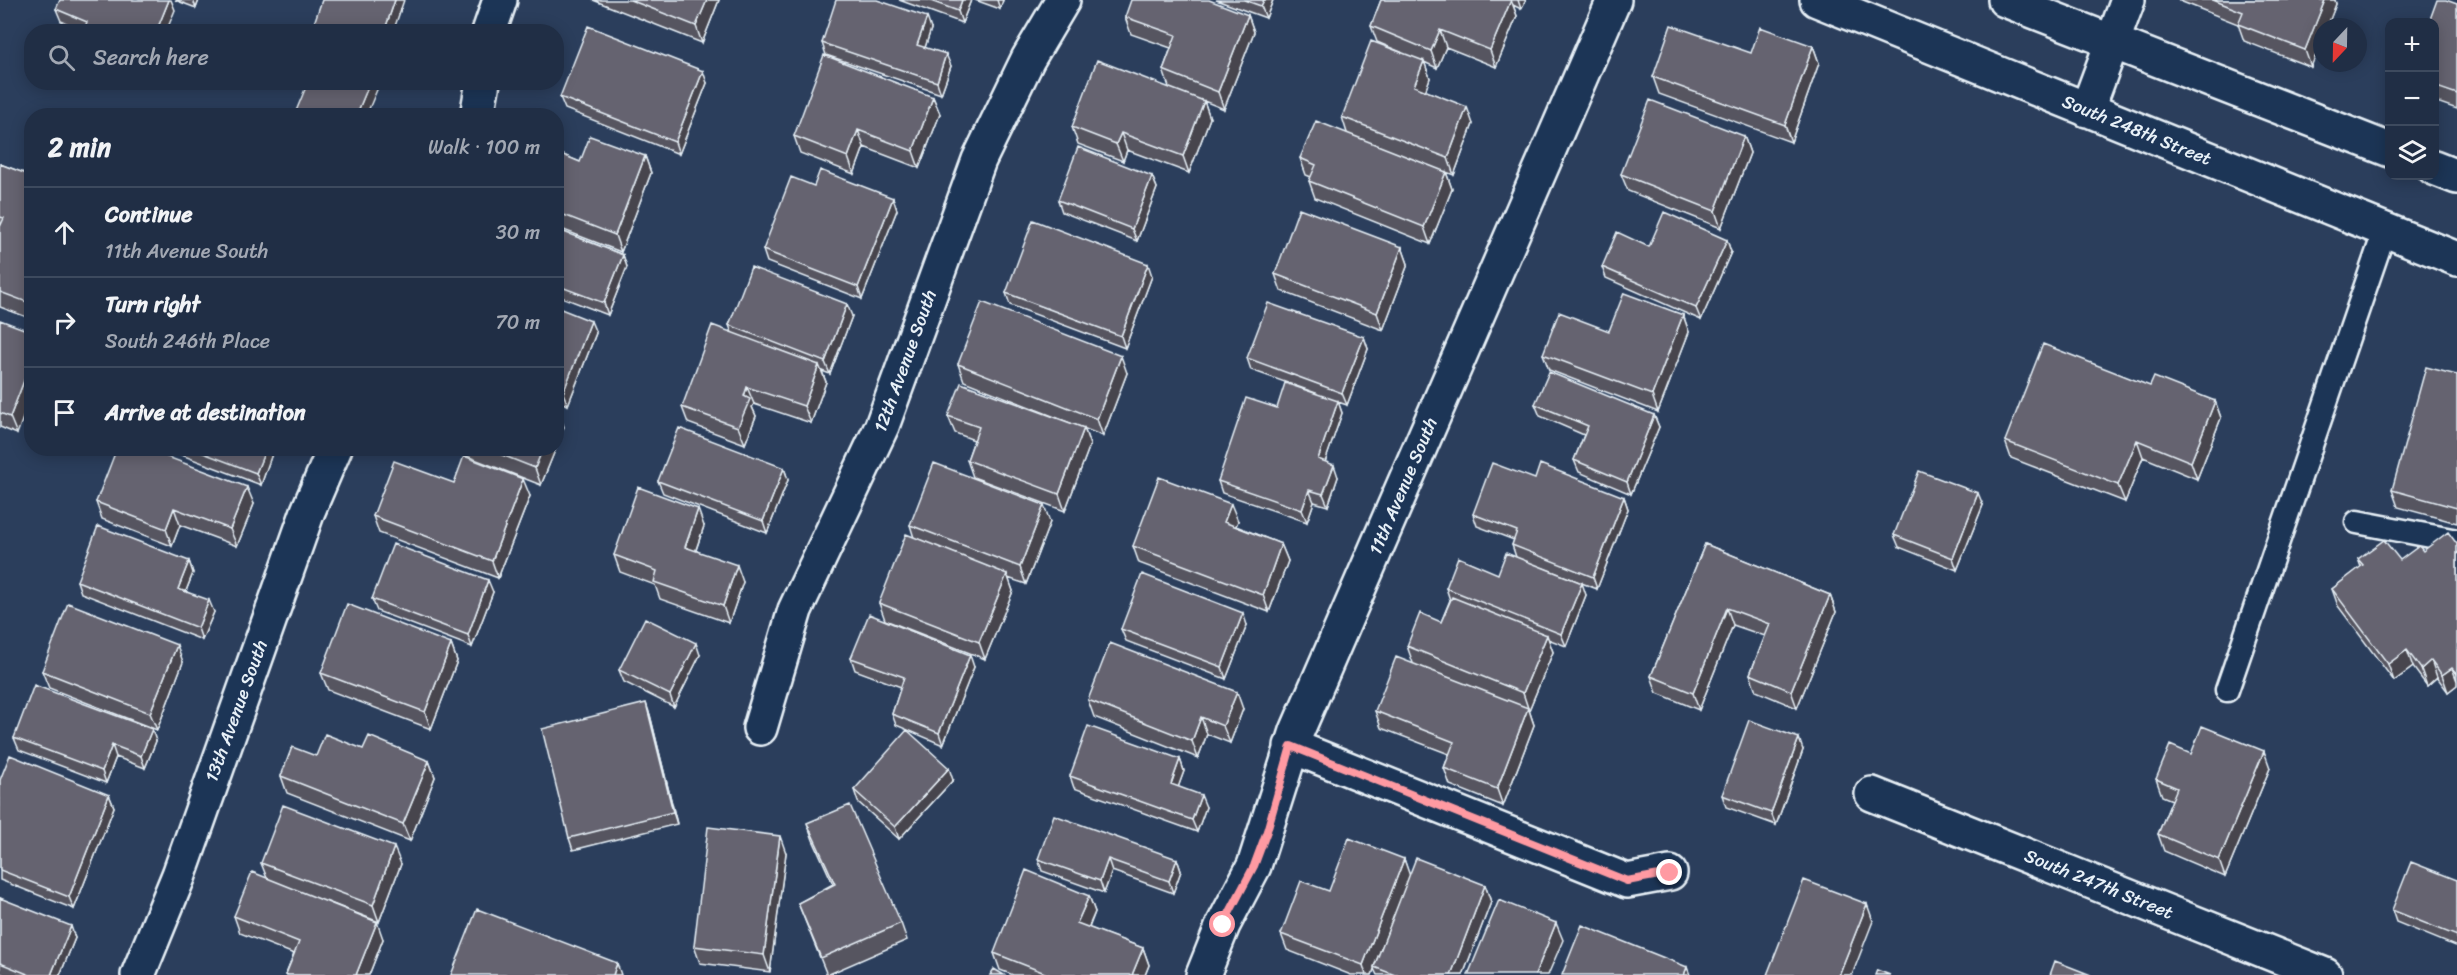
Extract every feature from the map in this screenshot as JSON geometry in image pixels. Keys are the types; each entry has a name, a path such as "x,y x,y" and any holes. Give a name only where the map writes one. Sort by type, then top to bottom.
{"street":[{"path":"492,24 500,0"},
{"name":"12th Avenue South","path":"760,728 795,610 885,418 979,160 1028,59 1063,0"},
{"name":"11th Avenue South","path":"1203,975 1223,925 1257,858 1291,746 1614,0"},
{"name":"South 248th Street","path":"1817,0 2457,259"},
{"path":"2005,0 2385,148"},
{"path":"2087,110 2128,0"},
{"path":"478,108 482,90"},
{"path":"2439,170 2457,177"},
{"name":"13th Avenue South","path":"138,975 179,875 308,511 332,456"},
{"path":"1291,746 1627,881 1670,873"},
{"name":"South 247th Street","path":"1872,794 2319,974"}],"lane":[{"path":"2227,690 2385,230"},
{"path":"2357,522 2457,541"}],"building":[{"path":"60,0 169,0 159,24 86,24 87,22 56,9"},
{"path":"322,0 395,0 387,24 314,24"},
{"path":"630,0 707,0 696,26"},
{"path":"836,0 877,0 927,17 917,45 946,54 937,82 822,43"},
{"path":"928,0 962,0 958,11"},
{"path":"1131,0 1209,0 1248,15 1218,92 1163,70 1176,35 1125,17"},
{"path":"1244,0 1264,0 1261,6"},
{"path":"1381,0 1511,0 1490,50 1440,30 1431,51 1371,26"},
{"path":"2213,0 2325,0 2318,18 2313,18 2313,30 2305,50 2238,24 2243,12"},
{"path":"2437,0 2457,4 2457,94 2439,88 2439,18 2430,18"},
{"path":"1671,25 1751,53 1760,27 1813,46 1785,125 1653,77"},
{"path":"588,26 703,71 675,142 560,97"},
{"path":"1371,41 1424,61 1414,86 1467,107 1448,158 1342,117"},
{"path":"824,55 933,97 913,151 858,130 848,157 794,136"},
{"path":"1097,60 1204,101 1183,156 1121,133 1116,144 1072,127"},
{"path":"305,90 367,90 359,108 297,108"},
{"path":"1650,100 1744,136 1715,211 1621,174"},
{"path":"1316,121 1446,172 1424,227 1309,181 1316,165 1300,158"},
{"path":"590,136 645,156 615,235 564,215 564,155 580,162"},
{"path":"1078,147 1152,176 1132,229 1058,200"},
{"path":"0,164 24,173 24,301 0,292 0,227 4,218 0,217"},
{"path":"820,170 893,198 858,287 763,250 791,177 814,186"},
{"path":"1299,208 1402,247 1377,313 1275,274"},
{"path":"1664,212 1727,240 1696,308 1602,267 1617,232 1649,247"},
{"path":"1033,220 1148,264 1121,336 1006,293"},
{"path":"564,232 623,255 604,303 564,288"},
{"path":"751,267 847,304 825,362 729,325"},
{"path":"1624,293 1683,315 1652,395 1543,354 1559,312 1609,331"},
{"path":"982,302 1121,356 1097,419 958,364"},
{"path":"1268,303 1364,337 1342,393 1247,358"},
{"path":"564,310 591,321 564,390"},
{"path":"0,320 24,329 24,381 10,417 0,413"},
{"path":"712,325 819,365 804,406 747,387 744,396 750,399 738,427 682,407"},
{"path":"2043,344 2150,386 2154,377 2215,401 2191,462 2137,440 2118,485 2005,441"},
{"path":"2426,367 2457,375 2457,508 2392,490"},
{"path":"1549,372 1654,415 1627,482 1574,460 1588,426 1535,404"},
{"path":"961,383 1084,428 1059,494 967,460 979,427 948,416"},
{"path":"1285,383 1338,401 1318,459 1334,465 1323,494 1309,490 1302,510 1218,481 1246,398 1277,408"},
{"path":"679,428 784,468 763,521 658,481"},
{"path":"114,456 165,456 247,487 230,529 174,508 166,529 96,502"},
{"path":"211,456 263,456 256,473"},
{"path":"464,456 523,479 492,561 373,516 394,461 454,483"},
{"path":"504,456 540,456 535,468"},
{"path":"934,463 1044,505 1020,567 910,525"},
{"path":"1492,463 1535,479 1540,464 1624,497 1593,577 1512,545 1517,531 1473,514"},
{"path":"1919,471 1978,493 1953,558 1894,535"},
{"path":"1159,477 1231,504 1224,522 1281,544 1263,595 1133,546"},
{"path":"638,487 698,509 685,547 737,565 723,606 654,582 657,571 614,555"},
{"path":"98,526 189,561 178,589 209,600 198,628 77,581"},
{"path":"2448,532 2457,544 2457,674 2452,668 2442,675 2431,660 2421,669 2407,650 2388,664 2332,589 2363,565 2358,559 2384,540 2400,560 2419,546 2423,551"},
{"path":"906,534 1007,574 979,642 879,603"},
{"path":"393,544 488,580 468,635 372,599"},
{"path":"1705,544 1830,595 1791,691 1750,674 1770,624 1727,608 1693,693 1651,676"},
{"path":"1506,553 1582,583 1561,634 1446,588 1458,557 1498,574"},
{"path":"1142,574 1243,613 1222,667 1121,629"},
{"path":"1452,597 1547,635 1523,693 1407,646 1420,613 1441,622"},
{"path":"68,603 177,645 150,713 42,671"},
{"path":"347,604 451,644 425,712 321,673"},
{"path":"869,614 970,655 939,733 892,714 904,677 851,658"},
{"path":"645,618 696,643 670,695 619,670"},
{"path":"1110,643 1237,692 1223,726 1201,717 1192,741 1088,700"},
{"path":"1396,657 1528,708 1497,789 1444,768 1454,742 1375,711"},
{"path":"34,685 152,729 141,756 112,745 102,771 14,738"},
{"path":"646,703 673,812 569,838 542,729"},
{"path":"1749,720 1799,738 1771,813 1722,795"},
{"path":"1088,726 1180,759 1171,784 1201,795 1192,820 1070,776"},
{"path":"2202,726 2264,751 2219,860 2158,834 2177,788 2156,779 2170,745 2191,754"},
{"path":"907,730 949,768 895,827 854,790"},
{"path":"325,734 363,749 369,736 429,761 403,824 281,776 292,747 316,756"},
{"path":"10,755 109,795 69,897 0,870 0,780"},
{"path":"283,805 394,847 373,905 261,863"},
{"path":"850,805 901,923 821,958 798,903 835,884 807,823"},
{"path":"1054,815 1177,859 1169,881 1108,859 1100,881 1038,859"},
{"path":"708,827 780,836 764,955 694,946"},
{"path":"1349,838 1404,859 1363,965 1281,934 1301,881 1329,891"},
{"path":"1416,858 1485,885 1451,975 1395,975 1374,967"},
{"path":"2411,862 2457,880 2457,936 2392,910"},
{"path":"1026,870 1089,896 1077,923 1143,948 1132,975 1050,975 994,953"},
{"path":"252,872 377,922 356,975 286,974 299,942 234,916"},
{"path":"1804,880 1867,904 1839,975 1767,975"},
{"path":"0,898 71,926 51,975 30,975 0,963"},
{"path":"1499,900 1556,923 1535,975 1468,975"},
{"path":"477,909 617,963 613,975 451,975"},
{"path":"1582,925 1687,967 1684,975 1562,975"},
{"path":"2055,961 2091,975 2050,975"},
{"path":"994,969 1004,975 990,975"},
{"path":"1877,970 1890,975 1875,975"}],"route":[{"path":"1223,925 1254,866 1267,831 1291,746 1627,881 1670,873"}]}
